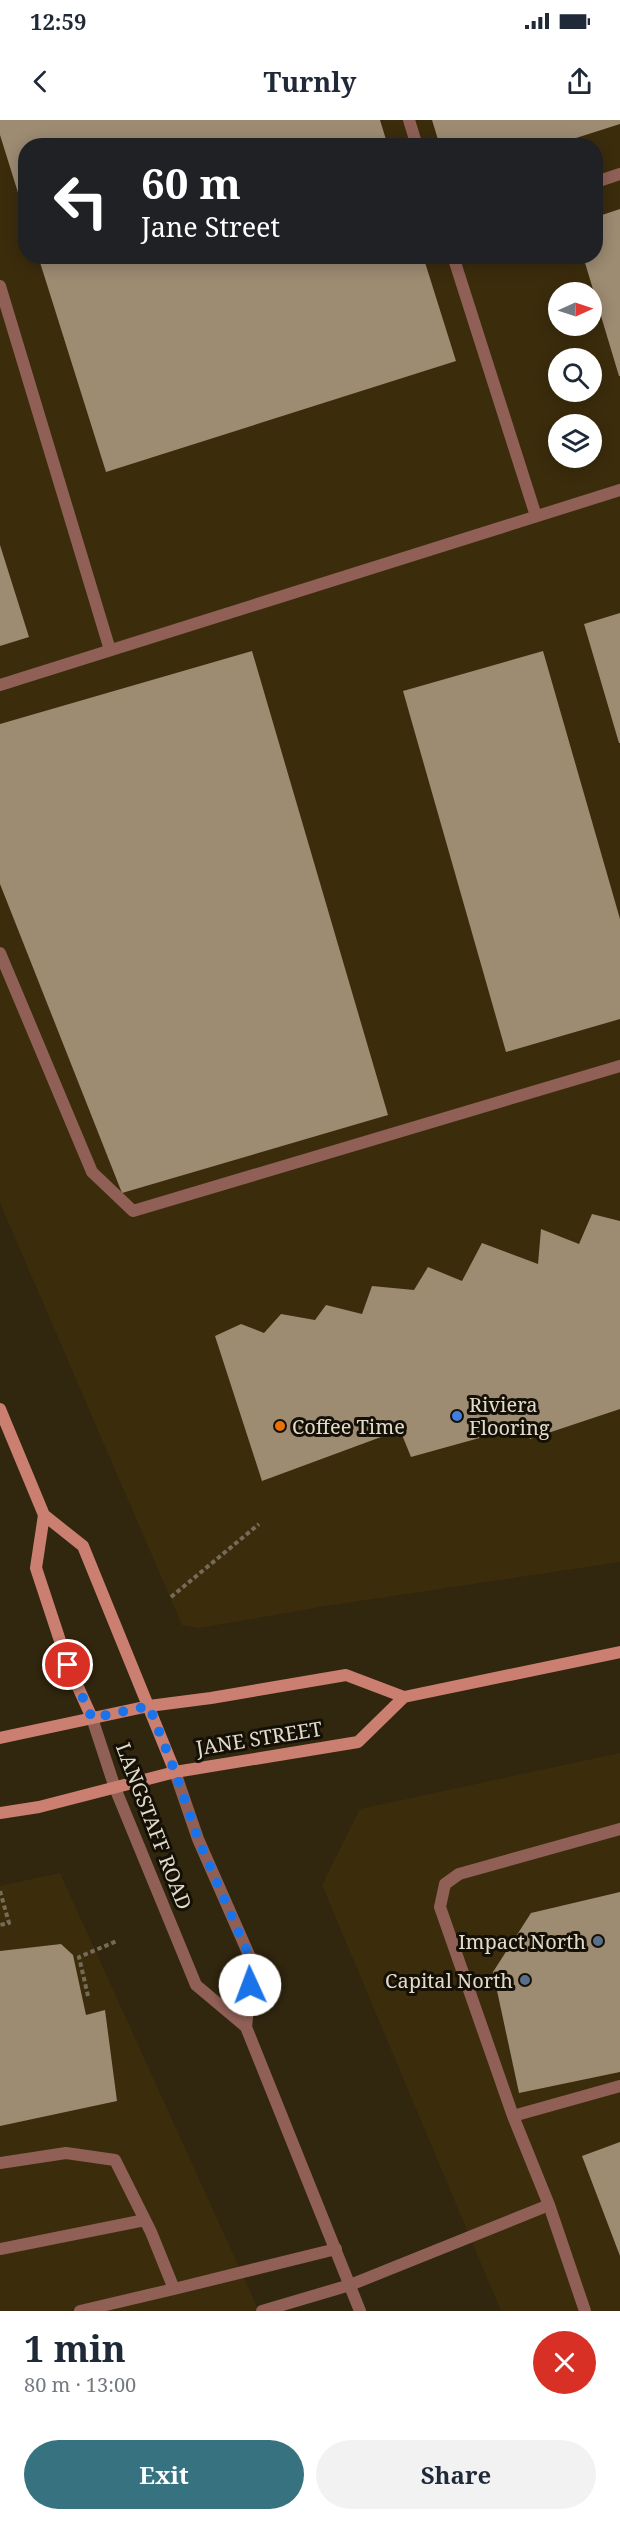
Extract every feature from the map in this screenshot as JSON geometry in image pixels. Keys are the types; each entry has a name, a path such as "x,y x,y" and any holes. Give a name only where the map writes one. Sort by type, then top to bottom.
{"main road":[{"name":"LANGSTAFF ROAD","path":"0,1409 44,1515 84,1546 175,1772"},
{"name":"LANGSTAFF ROAD","path":"44,1515 36,1568 68,1665 92,1718"},
{"path":"0,1738 149,1706 346,1675 404,1697 620,1652"},
{"name":"JANE STREET","path":"0,1813 39,1807 175,1772 358,1742 404,1697"}],"street":[{"path":"409,120 415,138"},
{"path":"603,180 620,174"},
{"path":"456,264 536,516"},
{"path":"0,286 110,650"},
{"path":"0,685 620,490"},
{"path":"0,953 92,1172 133,1211 620,1066"},
{"name":"LANGSTAFF ROAD","path":"92,1718 115,1788 196,1985 246,2026"},
{"name":"LANGSTAFF ROAD","path":"175,1772 198,1839 253,1965 246,2026 360,2311"},
{"path":"585,2311 549,2205 513,2116 440,1907 445,1884 459,1874 620,1829"},
{"path":"513,2116 620,2086"},
{"path":"0,2163 66,2153 115,2160 145,2220 174,2289"},
{"path":"262,2311 350,2285 549,2205"},
{"path":"0,2249 145,2220"},
{"path":"80,2311 336,2249"}],"path":[{"path":"171,1597 258,1524"},
{"path":"0,1891 9,1923 0,1925"},
{"path":"88,1996 79,1957 117,1941"}],"shaded area":[{"path":"0,120 620,120 620,1562 326,1606 199,1628 182,1625 0,1203"},
{"path":"620,1753 620,2311 501,2311 322,1885 360,1809"},
{"path":"60,1873 259,2311 0,2311 0,1886"}],"building":[{"path":"0,120 380,120 386,138 18,138 18,193 0,135"},
{"path":"432,120 620,120 620,124 576,138 438,138"},
{"path":"620,209 620,376 602,319 602,282 591,282 585,264 603,264 603,215"},
{"path":"41,264 426,264 456,361 106,472"},
{"path":"0,545 29,637 0,646"},
{"path":"620,613 620,743 619,743 584,624"},
{"path":"252,651 388,1115 122,1193 0,884 0,724"},
{"path":"543,651 620,919 620,1019 506,1052 403,691"},
{"path":"592,1214 620,1221 620,1409 530,1439 523,1426 411,1457 400,1430 262,1481 215,1336 241,1324 264,1333 281,1314 315,1320 326,1305 362,1314 372,1286 414,1290 428,1267 462,1281 482,1243 538,1264 541,1229 579,1244"},
{"path":"620,1892 620,2072 519,2093 493,1972 531,1913"},
{"path":"61,1944 73,1955 86,2015 105,2010 117,2101 0,2126 0,1951"},
{"path":"620,2142 620,2256 582,2156"}],"place":[{"name":"Riviera Flooring","path":"457,1416"},
{"name":"Coffee Time","path":"280,1426"},
{"name":"Impact North","path":"598,1941"},
{"name":"Capital North","path":"525,1980"}],"route":[{"path":"68,1665 92,1718 149,1706 198,1839 253,1965 250,1985"}]}
